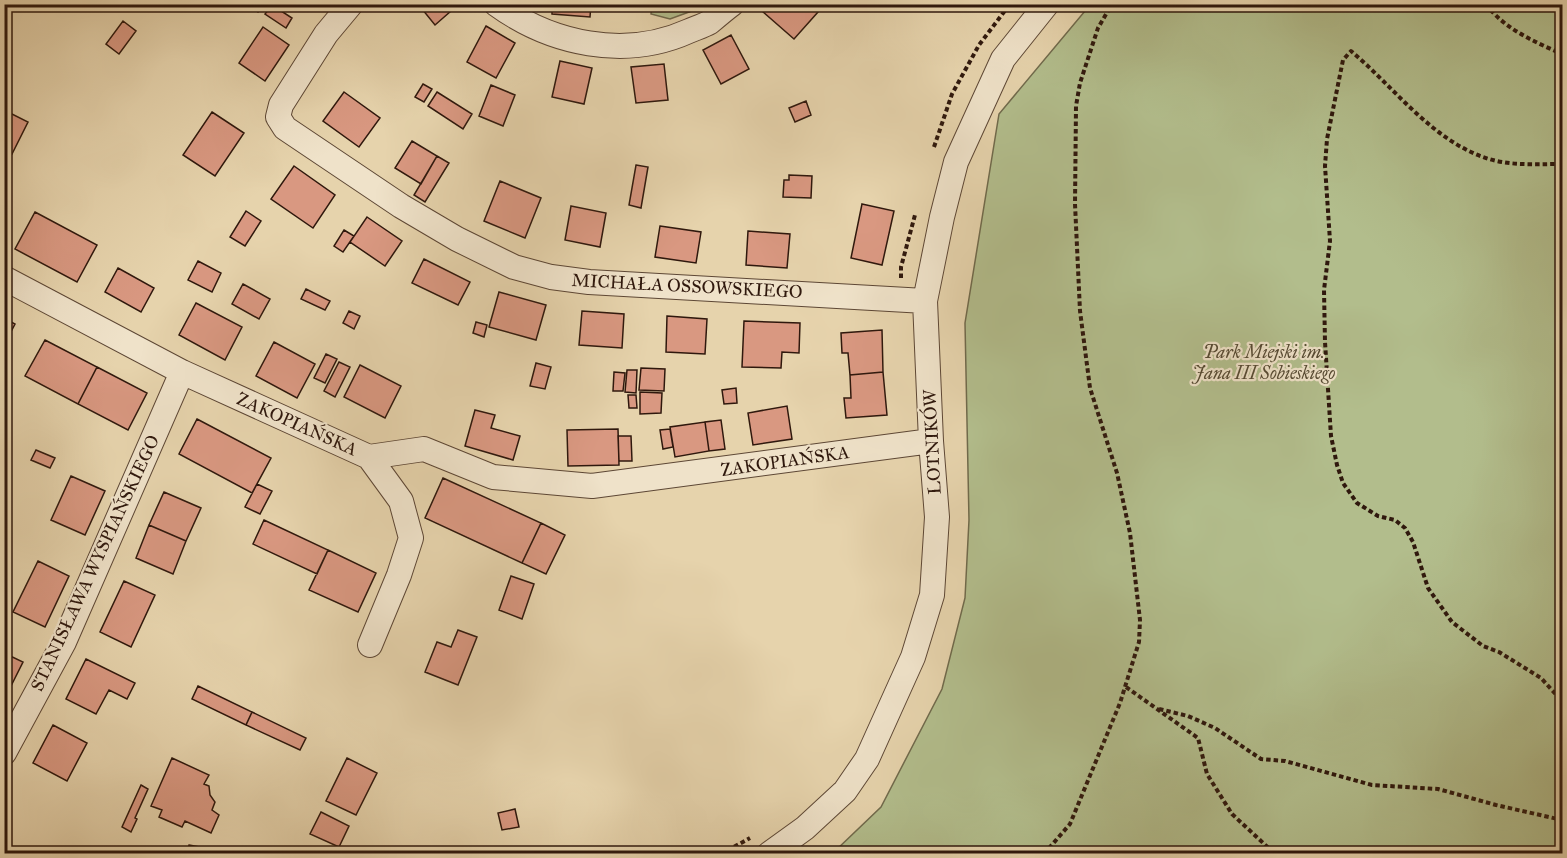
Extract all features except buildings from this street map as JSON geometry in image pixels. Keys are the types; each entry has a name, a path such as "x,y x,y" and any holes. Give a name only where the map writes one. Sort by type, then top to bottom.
{"street":[{"name":"MICHAŁA OSSOWSKIEGO","path":"351,4 326,34 281,105 278,117 285,128 401,206 456,239 514,267 551,277 589,282 925,301"},
{"path":"496,4 525,23 549,33 603,45 627,46 676,37 708,23 732,4"},
{"name":"LOTNIKÓW","path":"769,854 805,828 845,791 867,759 913,657 932,595 937,517 925,301 942,217 956,162 1003,59 1047,4"},
{"name":"ZAKOPIAŃSKA","path":"4,278 182,372 369,457 424,449 493,477 592,486 931,441"},
{"name":"STANISŁAWA WYSPIAŃSKIEGO","path":"4,753 64,642 182,372"},
{"path":"369,457 401,501 411,538 399,575 370,645"}],"path":[{"path":"1044,854 1070,824 1126,687 1139,642 1140,620 1130,533 1117,472 1090,388 1080,311 1075,204 1076,106 1080,83 1098,28 1112,4"},
{"path":"1486,4 1492,13 1527,39 1563,54"},
{"path":"1563,164 1508,163 1488,159 1432,127 1351,51 1343,60 1327,139 1325,166 1330,241 1324,290 1325,342 1331,436 1336,465 1343,483 1357,503 1378,516 1395,520 1405,528 1413,542 1428,588 1452,622 1483,646 1499,652 1540,678 1563,701"},
{"path":"1126,687 1198,738 1207,774 1232,814 1275,854"},
{"path":"1159,709 1188,716 1215,728 1261,759 1285,761 1372,785 1438,789 1563,820"}],"green space":[{"path":"652,4 703,5 670,19 651,14"},
{"name":"Park Miejski im. Jana III Sobieskiego","path":"1090,5 1562,5 1562,853 833,853 881,807 942,689 965,598 969,520 965,323 999,114"}]}
